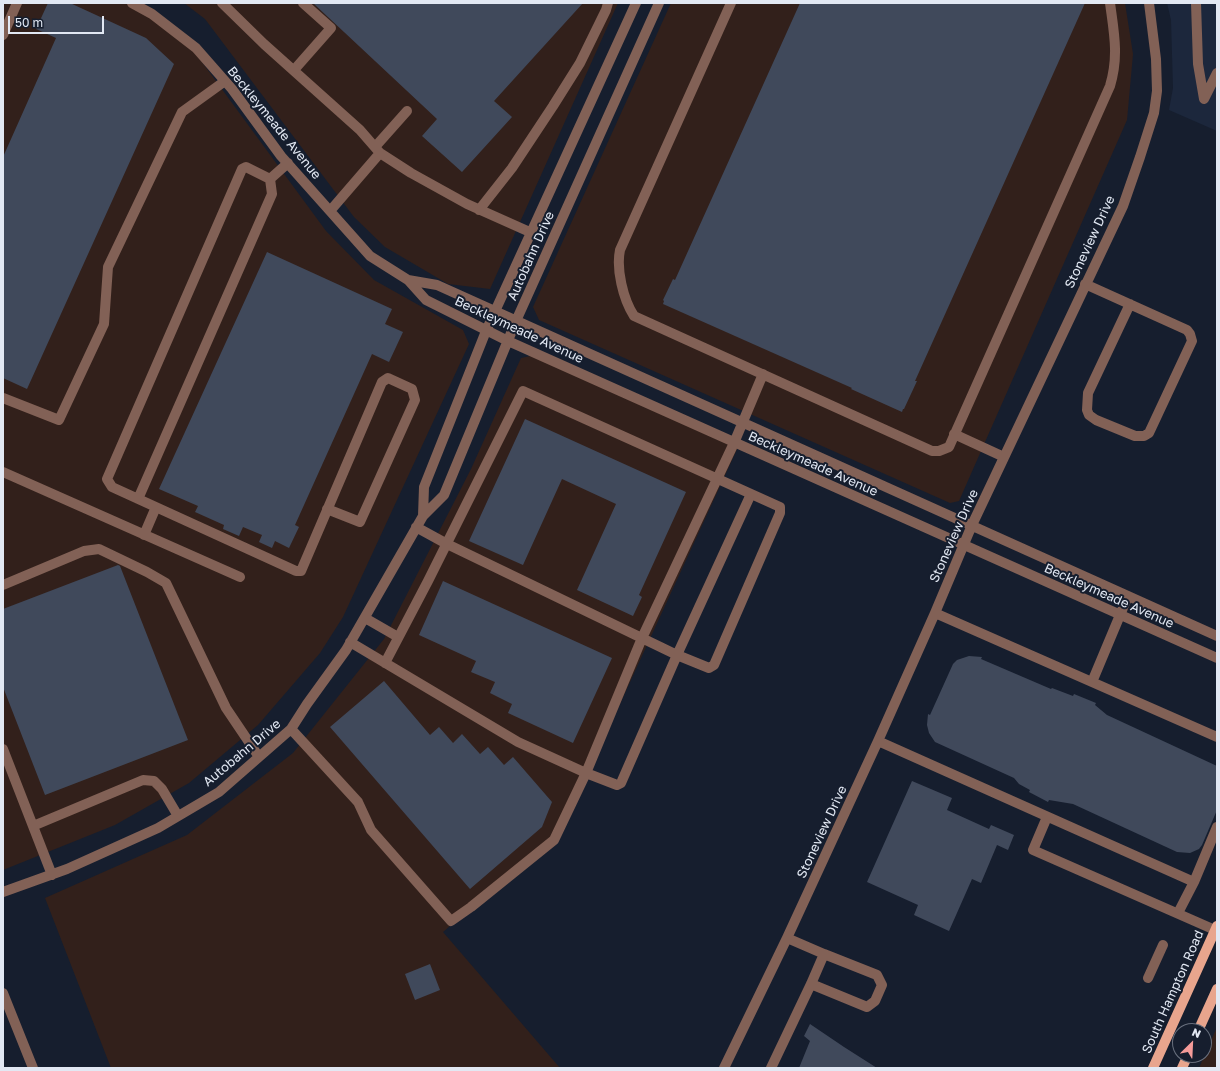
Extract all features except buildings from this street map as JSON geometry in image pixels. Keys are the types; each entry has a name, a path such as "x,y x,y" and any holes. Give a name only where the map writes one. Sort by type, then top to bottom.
{"main road":[{"name":"South Hampton Road","path":"1153,1068 1216,928"},
{"path":"1202,1023 1217,989"}],"street":[{"path":"3,35 17,3"},
{"name":"Beckleymeade Avenue","path":"132,3 152,14 196,48 225,81 288,163 370,256 408,280 426,300 486,332 1217,658"},
{"path":"294,70 331,28 303,3"},
{"path":"479,210 512,168 561,94 580,63 608,3"},
{"name":"Autobahn Drive","path":"423,516 424,487 486,332 636,3"},
{"name":"Autobahn Drive","path":"3,892 67,869 158,828 219,792 292,729 350,642 423,516 444,495 516,321 659,3"},
{"path":"731,3 620,250 619,269 627,305 634,316 932,451 939,452 949,447 1110,86 1116,54 1116,41 1110,3"},
{"name":"Stoneview Drive","path":"724,1068 787,938 878,741 972,525 1123,206 1154,113 1157,91 1156,59 1149,3"},
{"path":"1196,3 1198,64 1204,99 1217,72"},
{"path":"225,4 264,44 360,130 377,150 410,173 479,210 532,233"},
{"path":"3,398 59,420 104,324 108,267 182,112 225,81"},
{"path":"330,211 406,112"},
{"path":"270,179 288,163"},
{"path":"270,179 246,167 242,169 107,479 112,487 296,571 301,570 327,509 382,382 388,378 412,389 415,400 360,522 327,509"},
{"path":"138,499 272,194 270,179"},
{"name":"Beckleymeade Avenue","path":"408,280 437,285 1217,636"},
{"path":"1085,284 1130,304 1187,330 1190,334 1192,341 1149,433 1140,436 1135,436 1096,420 1089,415 1087,410 1088,393 1130,304"},
{"path":"292,729 358,802 370,830 451,921 471,907 554,840 586,773 642,638 734,443 763,374"},
{"path":"384,663 446,544 524,391 780,507 780,513 714,665 709,668 677,655 446,544 416,527"},
{"path":"954,434 1004,457"},
{"path":"3,472 240,577"},
{"path":"350,642 518,742 586,773 617,785 621,783 677,655 751,494"},
{"path":"144,534 156,507"},
{"path":"3,585 84,551 99,549 147,572 166,583 226,708 259,757"},
{"path":"1092,682 1128,596"},
{"path":"935,613 1217,737"},
{"path":"364,618 398,637"},
{"path":"878,741 1194,882"},
{"path":"3,749 52,874"},
{"path":"33,826 142,780 154,781 162,789 178,816"},
{"path":"1048,817 1033,850 1216,928"},
{"path":"1178,913 1194,882 1217,827"},
{"path":"787,938 877,975 882,985 875,1001 867,1007 811,984"},
{"path":"1148,978 1163,945"},
{"path":"771,1068 824,954"},
{"path":"3,993 33,1068"}],"shaded area":[{"path":"3,3 131,3 188,43 326,231 374,280 463,330 469,344 343,617 320,653 258,725 189,783 115,825 3,870"},
{"path":"184,3 618,3 490,289 448,284 385,247 354,217 205,19"},
{"path":"671,3 1125,3 1133,54 1127,120 959,501 950,503 539,320 533,307"},
{"path":"1167,3 1217,3 1217,131 1169,110 1173,88 1171,20"},
{"path":"535,355 738,447 562,830 443,932 560,1068 111,1068 45,898 187,835 293,753 384,639 471,469 521,358"},
{"path":"1217,1027 1217,1068 1199,1068 1201,1063 1212,1063 1212,1038"}]}
